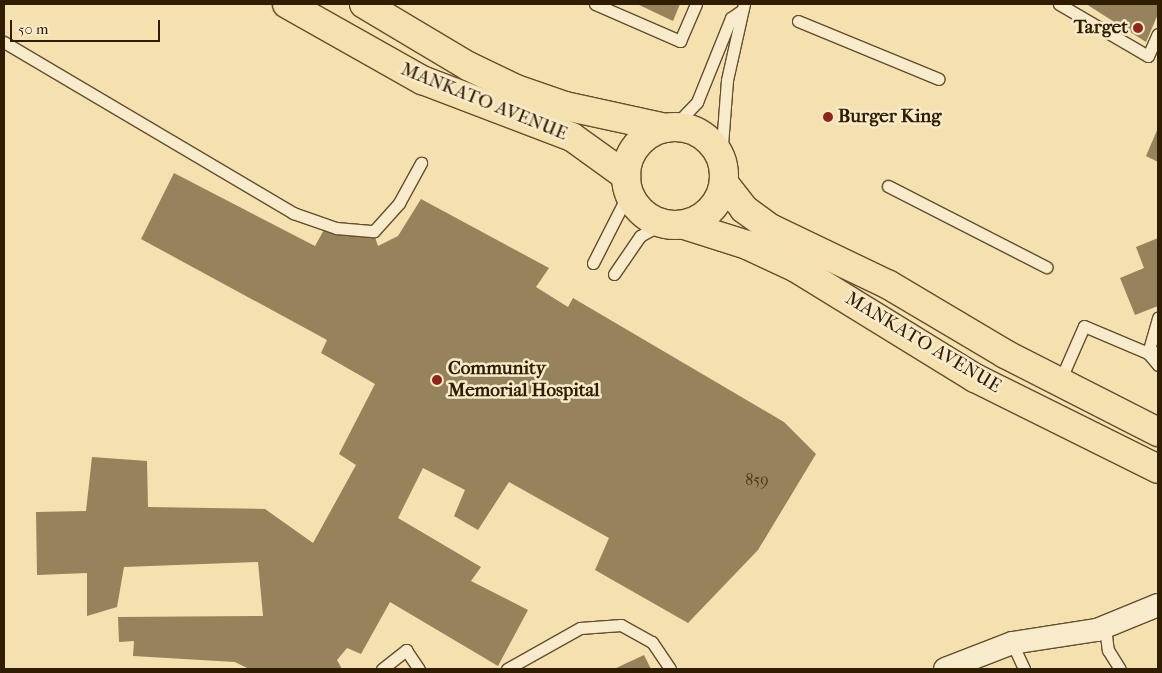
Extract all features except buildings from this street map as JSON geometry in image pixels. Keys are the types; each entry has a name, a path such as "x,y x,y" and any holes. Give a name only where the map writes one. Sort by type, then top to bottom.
{"main road":[{"name":"MANKATO AVENUE","path":"287,4 422,80 572,137 627,184 643,213 673,224 747,245 796,268 975,378 1158,469"},
{"name":"MANKATO AVENUE","path":"364,4 468,66 516,89 599,115 703,136 744,209 772,229 889,285 1059,383 1158,432"},
{"path":"627,184 638,144 670,128"},
{"path":"673,224 712,209 722,171"}],"street":[{"path":"945,669 1012,643 1105,627 1158,605"}],"lane":[{"path":"595,4 680,41 696,4"},
{"path":"1059,4 1148,56 1158,34"},
{"path":"670,128 697,102 731,18 742,8"},
{"path":"722,171 727,80 742,8"},
{"path":"798,21 939,79"},
{"path":"4,42 293,213 350,232 374,231 399,203 420,163"},
{"path":"593,263 627,184"},
{"path":"888,186 1046,267"},
{"path":"614,274 640,236 673,224"},
{"path":"1158,317 1153,352 1158,365"},
{"path":"1059,383 1084,326 1153,352"},
{"path":"507,669 580,628 621,625 652,642 670,669"},
{"path":"1105,627 1108,650 1120,669"},
{"path":"1012,643 1024,669"},
{"path":"382,669 406,650 419,669"}],"place":[{"name":"Target","path":"1138,28"},
{"name":"Burger King","path":"828,117"},
{"name":"Community Memorial Hospital","path":"437,380"}]}
